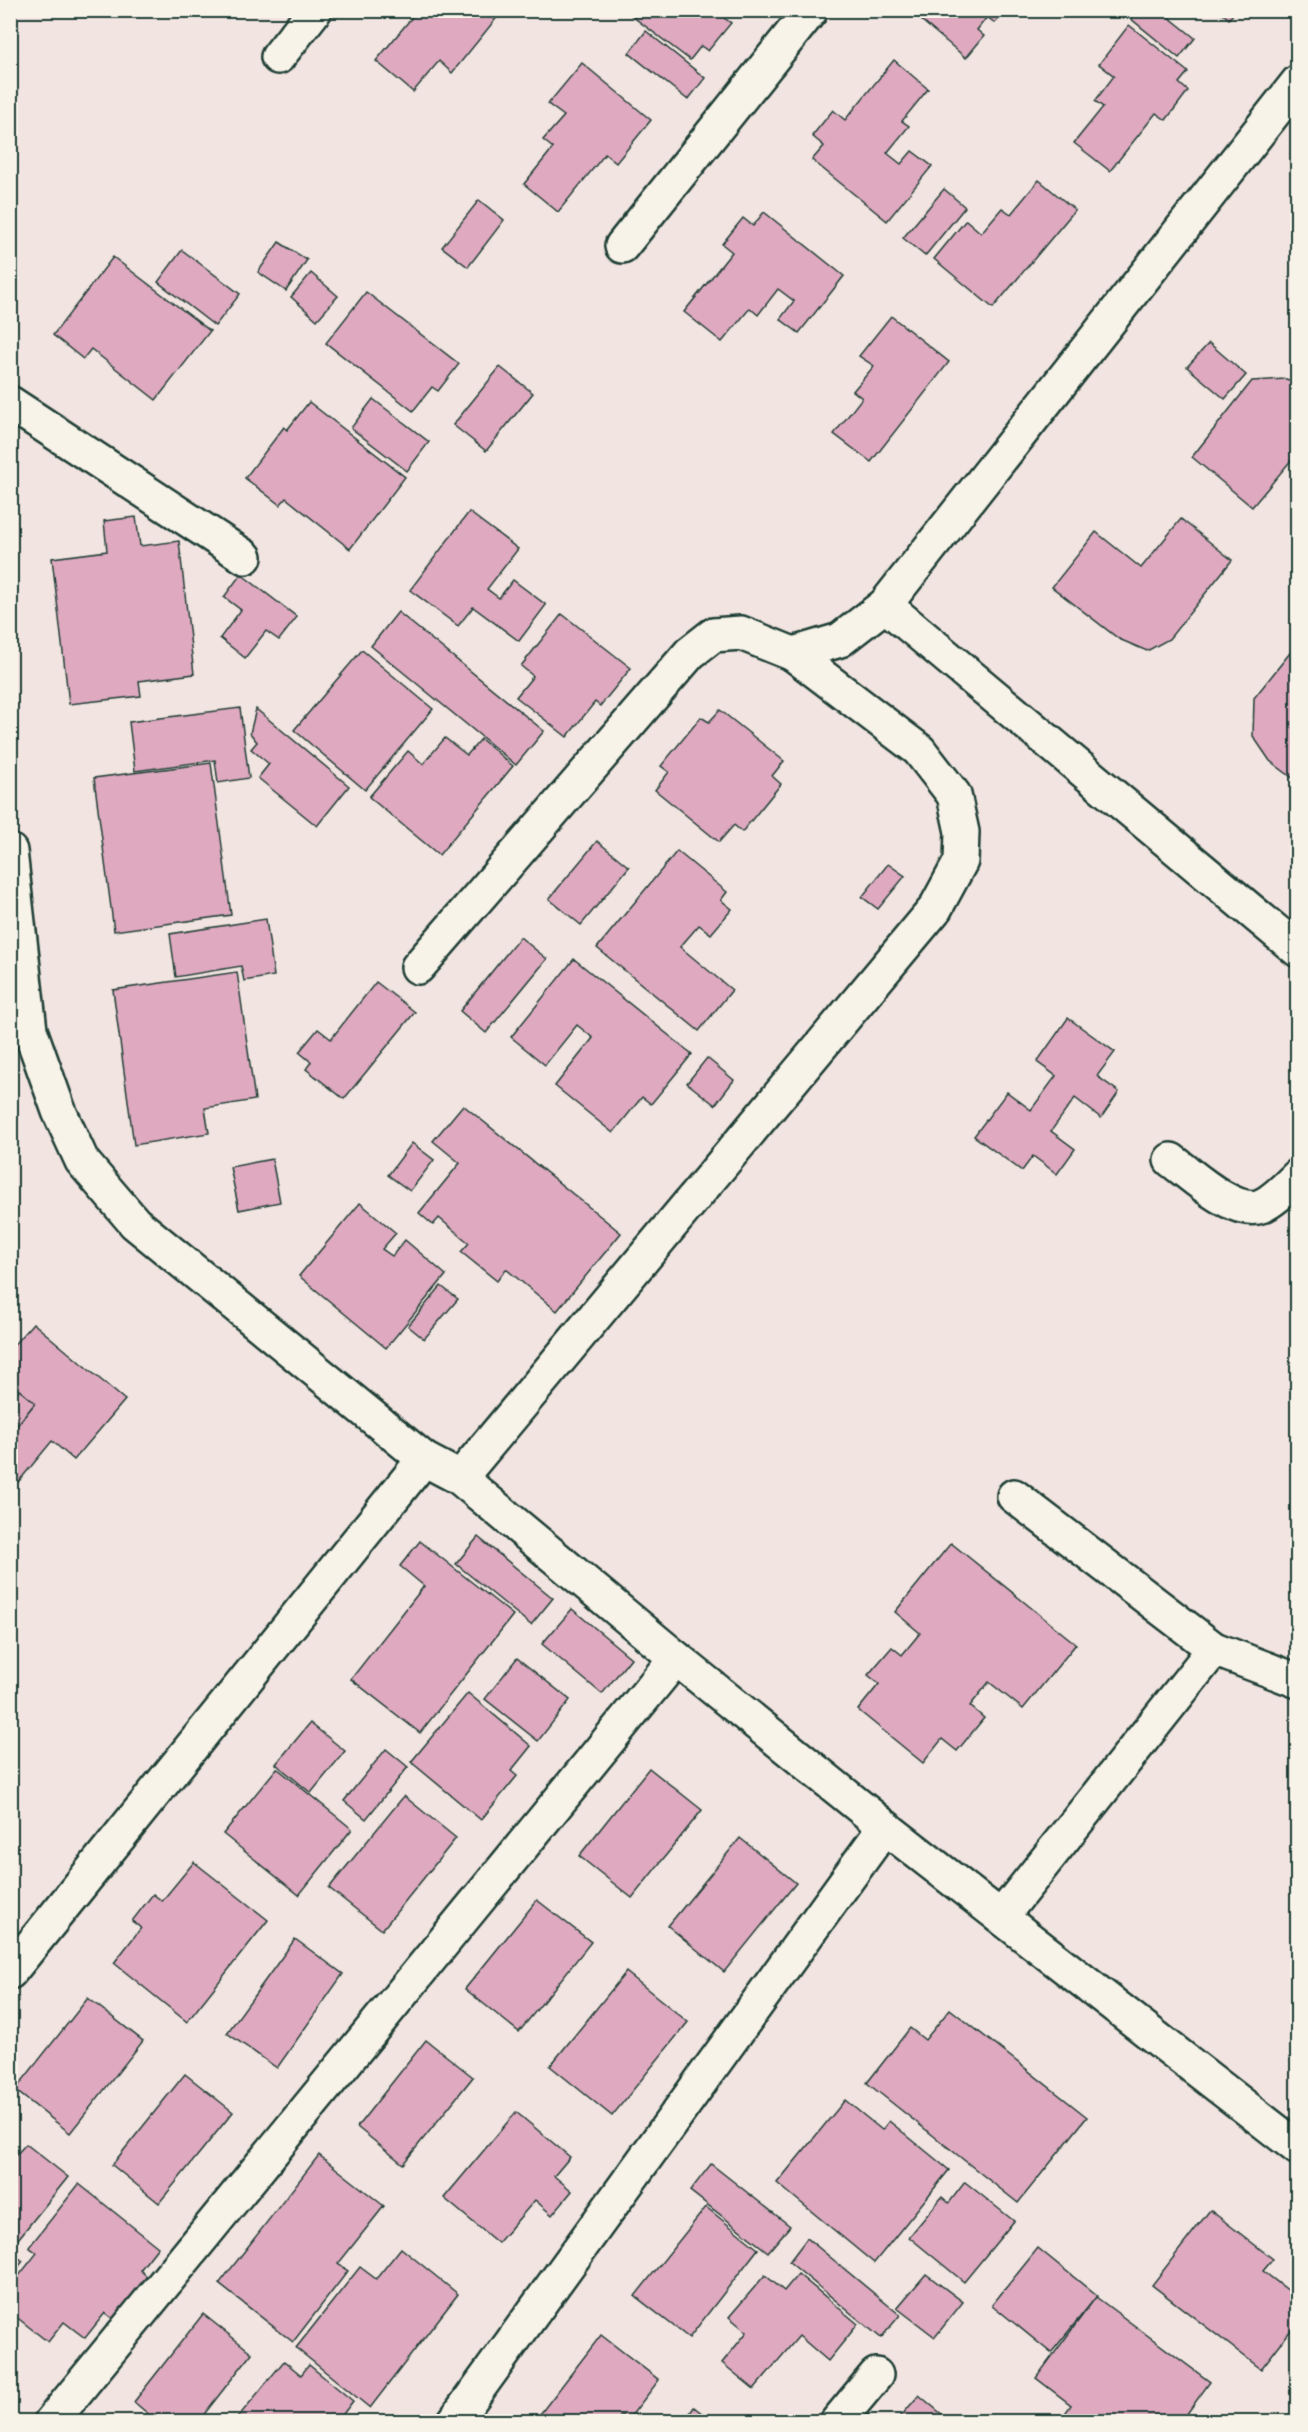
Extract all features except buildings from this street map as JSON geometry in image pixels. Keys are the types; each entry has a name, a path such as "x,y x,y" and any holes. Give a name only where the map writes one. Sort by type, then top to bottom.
{"street":[{"path":"278,57 315,10"},
{"path":"622,246 811,10"},
{"path":"793,654 840,640 885,605 1298,82"},
{"path":"10,403 245,557"},
{"path":"885,605 1298,950"},
{"path":"418,967 690,652 713,635 741,633 793,654 919,750 954,795 962,832 961,861 935,909 460,1478"},
{"path":"10,851 30,1030 59,1111 82,1161 135,1223 424,1459 460,1478 676,1658 885,1827 1298,2148"},
{"path":"1171,1160 1228,1201 1251,1208 1272,1200 1298,1176"},
{"path":"10,1972 424,1459"},
{"path":"1014,1496 1214,1649 1298,1681"},
{"path":"1001,1917 1214,1649"},
{"path":"51,2421 356,2052 676,1658"},
{"path":"454,2421 885,1827"},
{"path":"837,2421 876,2374"}]}
